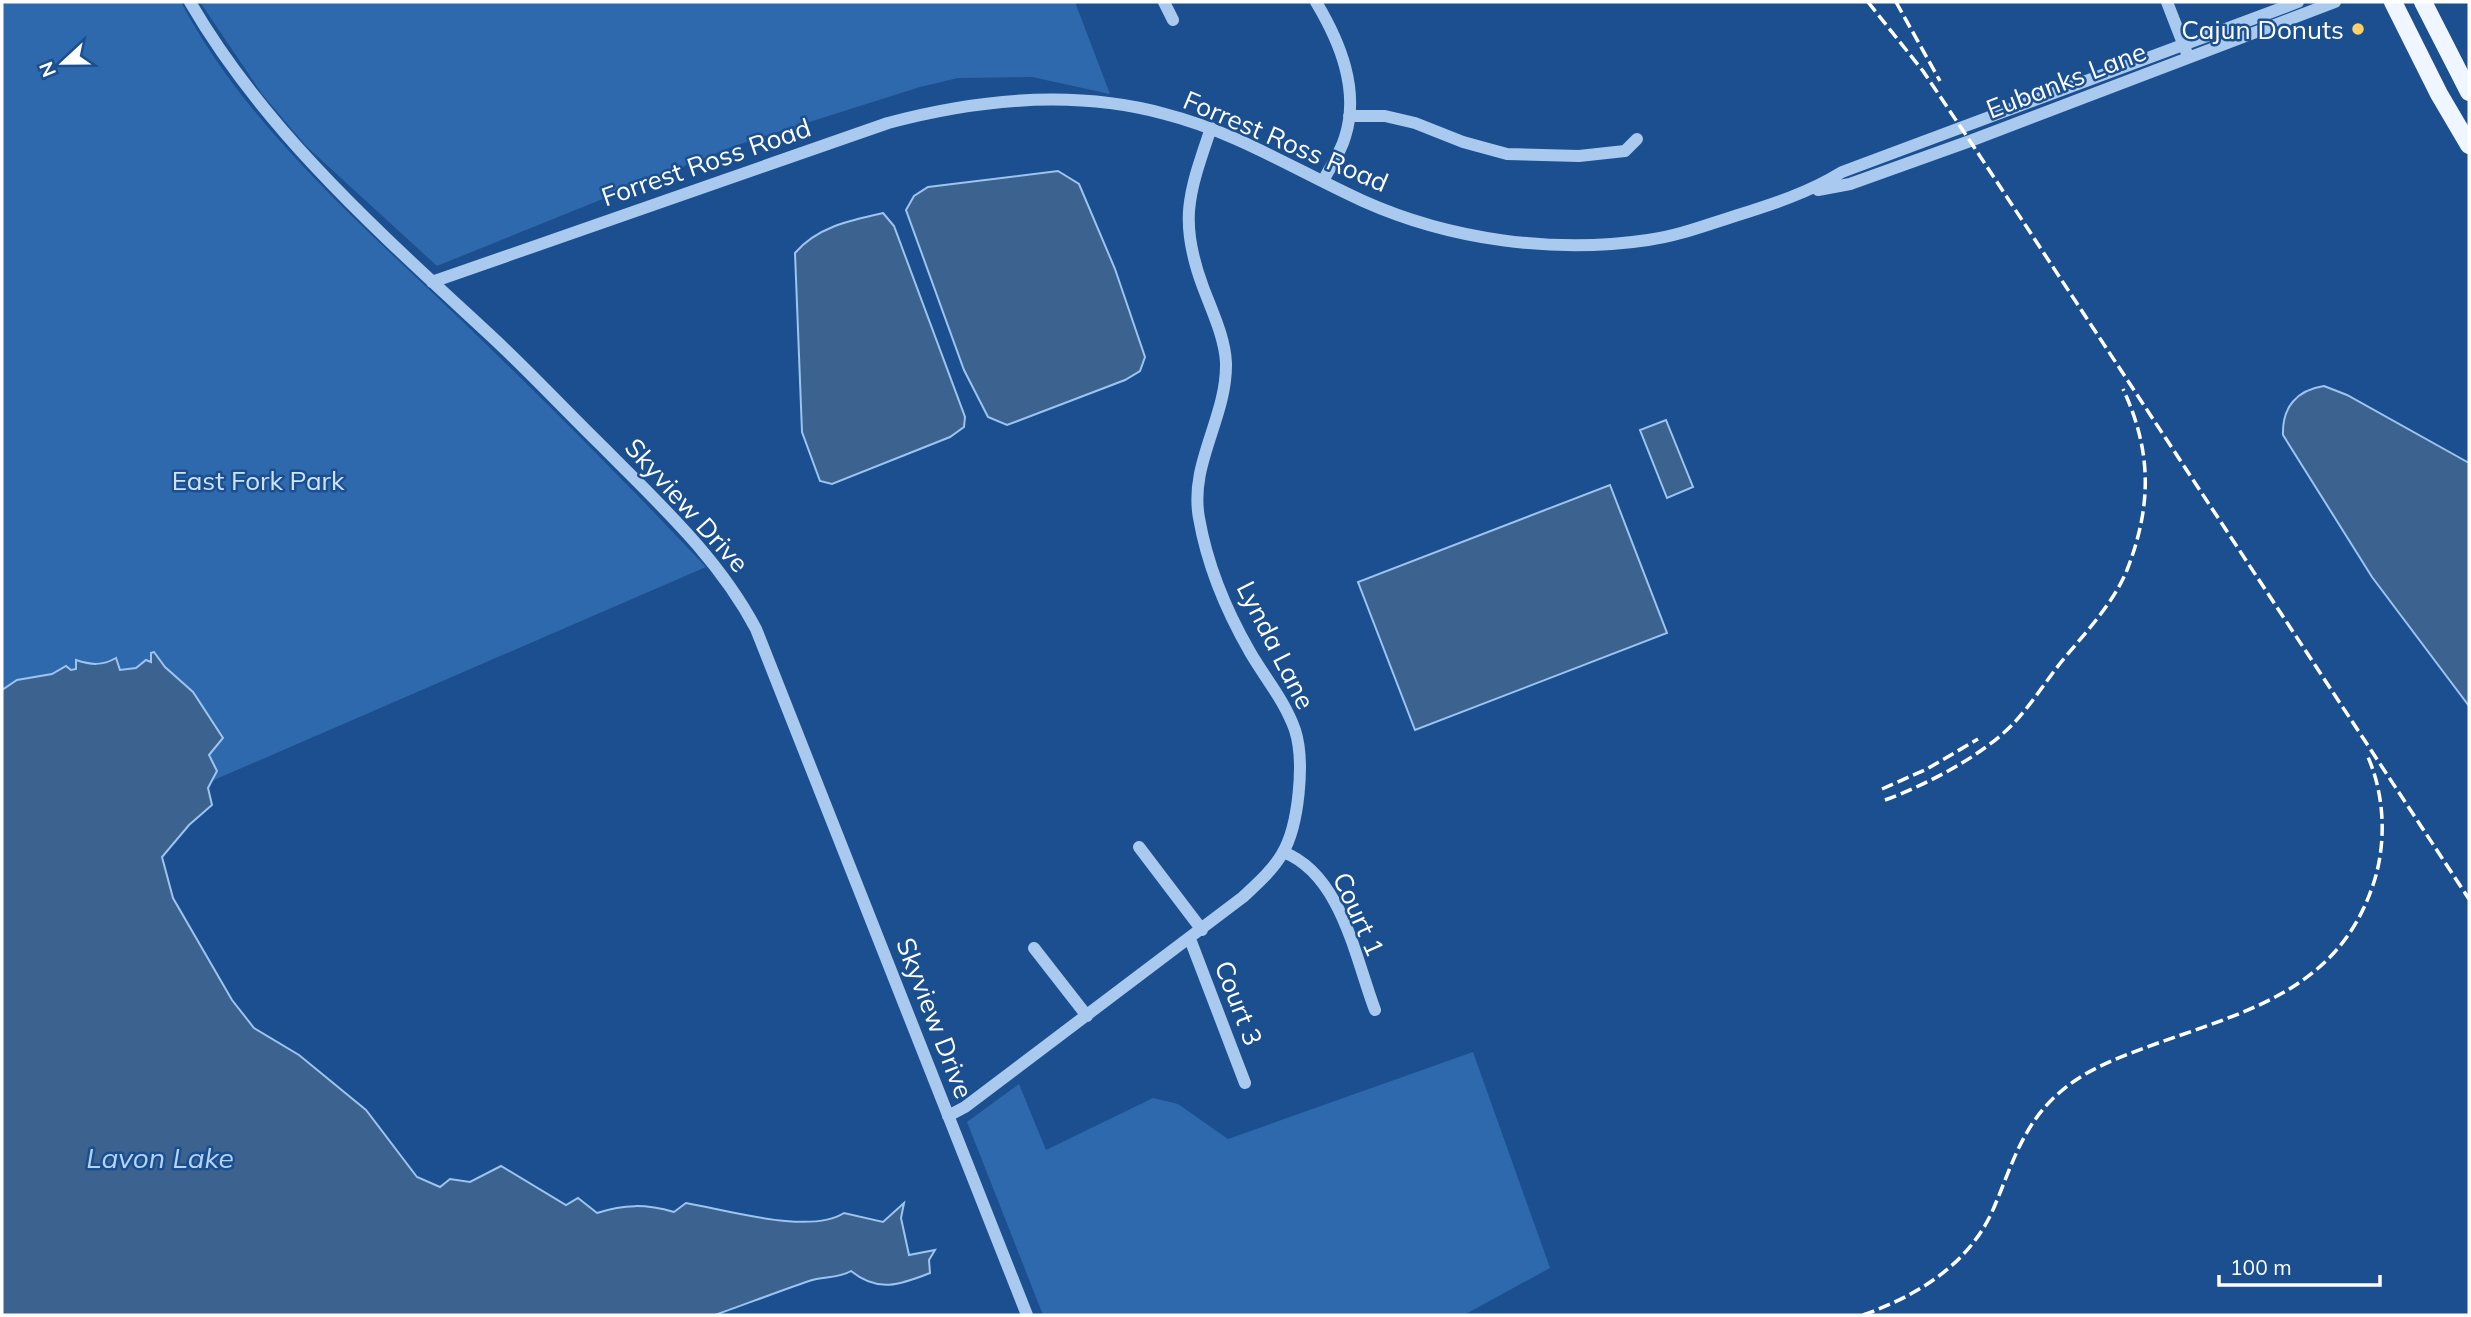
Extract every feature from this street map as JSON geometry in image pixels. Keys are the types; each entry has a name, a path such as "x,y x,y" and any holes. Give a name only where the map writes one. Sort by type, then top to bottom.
{"main road":[{"path":"2393,2 2439,94 2469,145"},
{"path":"2423,2 2469,92"}],"street":[{"name":"Skyview Drive","path":"190,2 231,68 283,133 432,282 508,352 665,510 724,575 741,601 756,629 1027,1315"},
{"path":"1164,2 1173,20"},
{"path":"1316,2 1344,58 1350,104 1345,137 1323,181"},
{"path":"2167,2 2189,57"},
{"name":"Eubanks Lane","path":"1960,129 2298,2"},
{"name":"Eubanks Lane","path":"1810,191 1850,184 1970,141 2335,2"},
{"name":"Forrest Ross Road","path":"432,282 888,122 944,108 1017,99 1078,101 1162,113 1211,128 1408,218 1503,240 1568,245 1662,237 1810,191 1842,172 1960,129"},
{"path":"1349,116 1385,116 1415,123 1462,142 1507,154 1578,156 1625,151 1637,139"},
{"name":"Lynda Lane","path":"948,1116 1087,1016 1255,887 1283,852 1294,817 1300,774 1296,732 1284,706 1234,621 1206,547 1196,501 1201,460 1223,397 1226,362 1188,232 1190,192 1211,128"},
{"path":"1139,847 1202,930"},
{"name":"Court 1","path":"1283,852 1308,865 1326,885 1375,1010"},
{"name":"Court 3","path":"1190,939 1245,1083"},
{"path":"1034,948 1087,1016"}],"green space":[{"name":"East Fork Park","path":"2,2 181,2 238,91 307,171 554,411 706,567 170,799 2,768"},
{"path":"200,2 1075,2 1110,94 1032,77 958,78 920,87 734,146 437,266 306,146 262,94"},
{"path":"1473,1052 1550,1268 1464,1315 1043,1315 967,1122 1019,1084 1046,1150 1153,1098 1178,1104 1228,1139"}],"water":[{"path":"1058,171 1079,184 1115,269 1145,357 1140,371 1125,380 1007,425 988,417 964,370 906,210 914,196 928,187"},
{"path":"883,213 894,226 965,417 964,427 950,437 832,484 820,481 802,432 795,253 824,231"},
{"path":"2324,386 2347,395 2469,463 2469,706 2372,577 2283,435 2285,416 2293,402 2306,391"},
{"path":"1666,420 1693,487 1667,498 1640,430"},
{"path":"1610,485 1667,633 1415,730 1358,582"},
{"name":"Lavon Lake","path":"154,652 165,667 193,692 223,738 209,755 217,771 208,788 212,805 189,825 162,857 173,898 232,1000 254,1028 299,1055 366,1110 417,1177 440,1187 450,1179 470,1182 501,1166 566,1205 578,1198 597,1213 635,1206 674,1212 686,1203 768,1219 811,1222 844,1213 883,1222 904,1203 901,1218 909,1255 935,1250 929,1260 930,1273 889,1285 871,1282 851,1271 809,1281 715,1315 2,1315 2,690 17,680 52,674 66,666 71,670 76,669 76,660 96,664 116,658 120,670 136,668 146,660 151,662 151,653"}],"railway":[{"path":"1868,2 1923,71 1970,141 2469,899"},
{"path":"1896,2 1940,81"},
{"path":"1885,800 1953,768 2000,736 2026,709 2098,618 2121,583 2141,523 2145,479 2139,434 2123,389"},
{"path":"1882,789 1927,769 1978,739"},
{"path":"1863,1315 1921,1288 1938,1277 1969,1248 1992,1212 2035,1119 2069,1085 2112,1061 2251,1009 2311,974 2336,951 2357,921 2373,885 2381,853 2382,819 2378,786 2367,755"}],"place":[{"name":"Cajun Donuts","path":"2358,29"}]}
